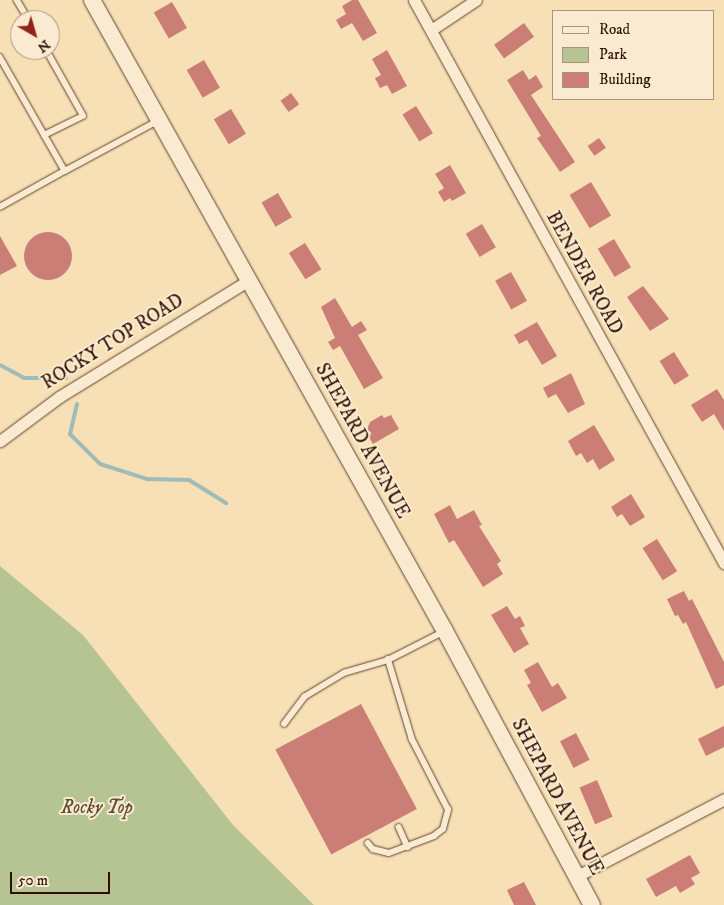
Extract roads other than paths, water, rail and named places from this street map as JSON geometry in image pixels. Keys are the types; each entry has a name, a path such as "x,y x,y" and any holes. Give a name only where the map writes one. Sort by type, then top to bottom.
{"main road":[{"name":"SHEPARD AVENUE","path":"92,0 445,631 592,905"}],"street":[{"name":"BENDER ROAD","path":"414,0 724,563"},
{"path":"431,30 476,0"},
{"name":"ROCKY TOP ROAD","path":"0,441 59,397 249,280"},
{"path":"577,876 724,799"}],"lane":[{"path":"0,57 66,170"},
{"path":"44,135 83,116 52,60"},
{"path":"0,207 159,120"},
{"path":"284,724 304,697 344,673 388,660 445,631"},
{"path":"368,843 380,852 408,847 434,836 443,829 448,810 412,740 388,660"},
{"path":"399,827 408,847"}],"waterway":[{"path":"0,365 24,378 66,378"},
{"path":"77,404 70,434 100,464 147,479 189,480 226,503"}],"park label":[{"name":"Rocky Top","path":"97,808"}]}
